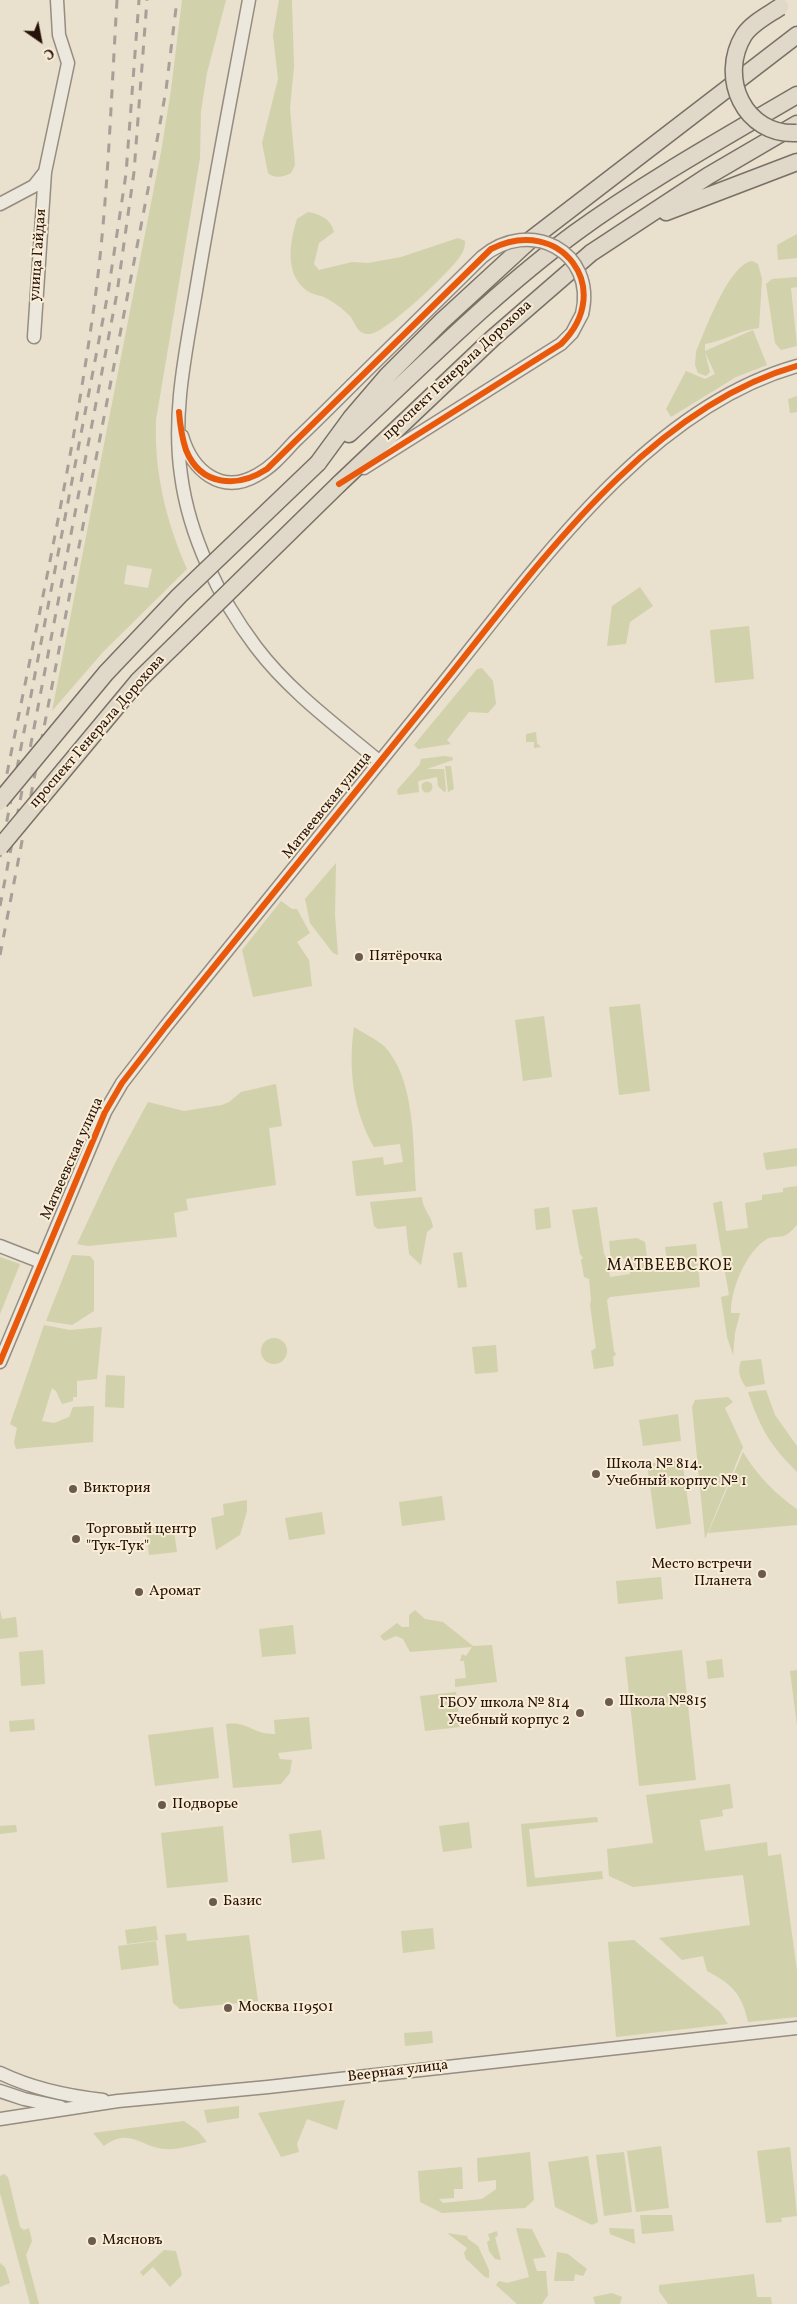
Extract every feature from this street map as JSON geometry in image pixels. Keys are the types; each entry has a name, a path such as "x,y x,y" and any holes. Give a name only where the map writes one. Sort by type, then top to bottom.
{"main road":[{"path":"785,3 745,33 734,55 733,78 740,102 753,118 772,129 797,133"},
{"path":"318,463 351,418 387,376 442,321 529,241 797,36"},
{"name":"проспект Генерала Дорохова","path":"0,801 106,673 179,596 467,324 575,233 701,151 797,95"},
{"name":"проспект Генерала Дорохова","path":"0,847 138,682 338,484 499,332 554,283 621,232 708,176 797,124"},
{"path":"621,232 700,198 797,162"}],"street":[{"name":"улица Гайдая","path":"34,338 45,172 68,63 59,35 57,0"},
{"path":"249,0 210,206 183,369 177,435 180,474 191,520 217,584 238,622 256,648 284,679 380,762"},
{"name":"улица Гайдая","path":"0,204 34,186 45,172"},
{"path":"179,412 187,451 195,465 207,475 231,482 247,480 267,469 482,257 502,244 522,239 541,241 551,245 570,258 582,282 584,293 582,314 572,333 561,344 338,484"},
{"name":"Матвеевская улица","path":"0,1362 105,1112 122,1084 166,1026 552,552 635,461 670,432 723,398 752,382 797,366"},
{"path":"0,1246 41,1262"},
{"name":"Веерная улица","path":"0,2119 73,2110 118,2101 268,2087 797,2028"},
{"path":"1,2073 27,2085 54,2093 118,2101"},
{"path":"0,2091 24,2099 73,2110"}],"green space":[{"path":"182,0 226,0 207,73 201,111 200,158 156,420 159,477 167,514 187,569 103,652 52,711 161,152","holes":["127,565 152,569 148,588 124,584"]},
{"path":"279,0 292,0 294,67 290,108 295,165 291,173 279,177 268,173 262,143 278,79 273,35"},
{"path":"308,212 328,220 334,232 319,243 314,264 319,270 352,262 368,263 401,257 458,238 465,241 464,248 455,263 418,300 378,331 365,334 357,328 351,318 337,305 324,297 306,290 294,275 291,256 292,237 297,219"},
{"path":"797,234 797,258 778,260 777,245"},
{"path":"752,261 758,264 762,279 759,328 705,344 705,351 753,330 767,365 736,377 671,417 666,409 686,371 705,379 715,374 705,352 710,372 706,376 698,373 695,365 696,352 727,286 743,265"},
{"path":"797,277 797,287 791,288 797,346 781,350 775,343 766,284 772,279"},
{"path":"797,396 797,412 790,413 788,399"},
{"path":"640,587 653,606 630,622 626,644 607,646 612,606"},
{"path":"749,626 754,679 715,683 710,630"},
{"path":"482,668 493,681 496,704 488,713 469,712 447,740 451,744 418,749 414,745 477,669"},
{"path":"536,732 537,743 541,747 534,748 534,742 526,742 526,734"},
{"path":"444,756 452,757 453,760 427,769 444,769 446,791 444,792 438,786 437,777 418,781 419,792 398,795 397,790 420,764 421,759"},
{"path":"445,766 451,766 454,789 448,792"},
{"path":"427,781 433,787 427,793 421,787"},
{"path":"336,863 335,915 338,955 333,953 310,923 305,899"},
{"path":"281,901 292,909 297,909 310,933 297,942 309,960 312,986 253,997 242,950"},
{"path":"640,1004 650,1091 619,1095 609,1007"},
{"path":"544,1016 552,1077 523,1081 515,1020"},
{"path":"354,1027 384,1046 394,1060 402,1077 411,1115 416,1191 356,1196 352,1161 383,1157 384,1165 403,1162 400,1144 374,1147 361,1119 352,1073"},
{"path":"276,1084 282,1126 269,1128 276,1185 186,1199 188,1210 174,1213 177,1237 88,1246 77,1244 115,1163 148,1102 184,1111 222,1105 241,1092"},
{"path":"797,1148 797,1166 766,1170 763,1153"},
{"path":"797,1186 797,1225 786,1235 769,1238 759,1245 746,1262 736,1283 731,1313 740,1313 735,1333 733,1355 727,1337 721,1297 729,1295 713,1203 722,1201 726,1231 748,1228 745,1203 762,1200 762,1195 783,1192 783,1188"},
{"path":"422,1197 433,1227 427,1232 421,1265 409,1254 406,1226 378,1229 374,1226 370,1202"},
{"path":"549,1207 551,1228 536,1230 534,1209"},
{"path":"597,1207 604,1254 607,1259 610,1277 630,1274 628,1258 611,1260 609,1241 637,1238 645,1242 649,1272 668,1269 665,1247 696,1244 700,1287 610,1297 607,1300 616,1354 613,1357 614,1366 594,1369 591,1351 596,1348 590,1305 589,1279 584,1277 581,1260 583,1258 580,1254 572,1210"},
{"path":"462,1252 467,1287 458,1288 453,1253"},
{"path":"72,1255 90,1256 94,1261 94,1311 72,1325 46,1321"},
{"path":"0,1257 20,1264 0,1314"},
{"path":"44,1325 70,1330 102,1327 97,1379 77,1381 77,1397 73,1397 73,1401 62,1404 56,1391 52,1388 42,1421 54,1423 69,1417 73,1407 94,1406 93,1442 16,1449 14,1442 17,1428 10,1424"},
{"path":"274,1338 283,1342 287,1351 283,1360 274,1364 265,1360 261,1351 265,1342"},
{"path":"496,1345 498,1372 475,1374 472,1347"},
{"path":"761,1359 765,1384 746,1387 740,1375 741,1361"},
{"path":"106,1375 125,1376 124,1408 105,1407"},
{"path":"766,1390 775,1415 797,1446 797,1472 767,1435 748,1392"},
{"path":"728,1397 733,1402 725,1408 743,1447 705,1539 692,1407 695,1400"},
{"path":"678,1414 681,1441 643,1446 639,1420"},
{"path":"743,1452 767,1484 797,1509 797,1525 708,1533"},
{"path":"682,1459 691,1524 656,1529 647,1464"},
{"path":"442,1496 445,1520 402,1526 399,1502"},
{"path":"247,1500 247,1511 240,1535 216,1550 211,1518 224,1515 223,1504"},
{"path":"322,1512 325,1534 289,1540 285,1518"},
{"path":"173,1525 177,1552 149,1555 146,1528"},
{"path":"661,1577 663,1599 618,1604 616,1581"},
{"path":"0,1610 2,1619 16,1617 18,1637 0,1639"},
{"path":"415,1610 425,1619 443,1622 473,1646 492,1645 497,1682 455,1687 455,1679 466,1678 464,1661 460,1661 462,1654 466,1656 472,1647 410,1652 403,1639 396,1636 384,1641 380,1636 397,1623 402,1627 409,1627 409,1615"},
{"path":"293,1625 296,1654 262,1657 259,1629"},
{"path":"43,1650 45,1684 21,1686 19,1652"},
{"path":"682,1650 696,1780 639,1786 625,1657"},
{"path":"722,1659 724,1677 708,1679 706,1661"},
{"path":"797,1670 797,1726 790,1671"},
{"path":"456,1692 460,1727 425,1731 420,1696"},
{"path":"309,1717 312,1749 278,1753 280,1759 292,1760 290,1773 281,1784 233,1788 226,1724 240,1724 268,1734 275,1734 274,1720"},
{"path":"34,1719 35,1730 10,1732 9,1721"},
{"path":"213,1727 219,1778 155,1786 148,1735"},
{"path":"730,1784 733,1808 722,1810 723,1816 700,1820 705,1851 767,1842 768,1856 781,1854 797,1971 797,2017 748,2022 743,2004 735,1991 707,1971 703,1956 682,1960 659,1938 750,1925 743,1875 633,1887 609,1876 607,1849 653,1843 646,1795"},
{"path":"597,1817 598,1822 529,1829 535,1878 602,1871 603,1879 527,1887 521,1824"},
{"path":"469,1822 472,1848 443,1852 439,1826"},
{"path":"16,1825 17,1832 0,1834 0,1826"},
{"path":"223,1826 228,1882 167,1888 161,1833"},
{"path":"321,1830 325,1859 292,1863 289,1834"},
{"path":"156,1926 158,1940 127,1944 125,1930"},
{"path":"433,1928 435,1949 403,1953 401,1931"},
{"path":"186,1933 187,1941 249,1935 258,2001 180,2009 173,2003 165,1935"},
{"path":"634,1940 720,2012 728,2024 616,2037 608,1942"},
{"path":"156,1941 159,1965 121,1970 118,1946"},
{"path":"432,2031 433,2043 405,2046 404,2033"},
{"path":"345,2100 337,2130 307,2119 297,2144 299,2152 281,2157 258,2113"},
{"path":"239,2106 239,2118 207,2123 204,2110"},
{"path":"184,2121 198,2131 207,2142 181,2148 164,2149 128,2138 121,2138 104,2146 93,2133"},
{"path":"661,2146 669,2208 636,2212 627,2151"},
{"path":"790,2147 797,2216 781,2218 782,2222 766,2223 757,2151"},
{"path":"530,2152 534,2200 525,2208 442,2213 420,2202 418,2171 462,2167 463,2189 454,2189 454,2198 439,2199 443,2203 482,2199 496,2189 496,2180 478,2182 477,2158"},
{"path":"624,2152 632,2212 604,2216 596,2155"},
{"path":"588,2156 598,2222 592,2225 555,2207 548,2162"},
{"path":"4,2174 8,2177 20,2227 24,2230 29,2228 32,2241 26,2255 39,2304 30,2304 0,2193 0,2176"},
{"path":"640,2215 672,2215 674,2231 642,2234"},
{"path":"516,2228 532,2229 546,2257 533,2259 537,2271 546,2271 548,2295 542,2304 517,2304 496,2285 499,2281 507,2283 529,2277"},
{"path":"609,2228 634,2229 635,2244 610,2234"},
{"path":"497,2231 498,2236 495,2237 501,2260 495,2259 489,2251 487,2242 490,2240 488,2234"},
{"path":"447,2233 467,2236 468,2239 478,2246 489,2270 489,2278 485,2277 466,2259 464,2253 467,2248"},
{"path":"164,2250 176,2251 182,2275 170,2287 153,2267 143,2276 140,2272"},
{"path":"557,2252 568,2254 587,2269 583,2276 575,2274 574,2281 554,2281"},
{"path":"0,2263 5,2267 10,2283 0,2287"},
{"path":"754,2274 757,2297 771,2297 772,2304 668,2304 659,2291 659,2285"},
{"path":"612,2293 622,2297 620,2304 595,2304 593,2297"}],"railway":[{"path":"0,809 64,491 86,363 95,299 106,187 117,0"},
{"path":"0,857 108,293 126,174 139,0"},
{"path":"0,906 117,293 134,172 147,0"},
{"path":"0,955 151,174 166,90 177,0"}],"cycle path":[{"path":"179,412 186,450 201,471 211,477 233,481 256,475 267,469 491,249 516,241 539,241 558,249 573,263 582,281 583,301 577,323 561,344 339,484"},
{"path":"0,1362 105,1112 122,1083 166,1026 506,604 591,505 638,460 687,420 740,388 797,366"}],"place":[{"name":"Пятёрочка","path":"359,957"},
{"name":"Школа № 814. Учебный корпус № 1","path":"596,1474"},
{"name":"Виктория","path":"73,1489"},
{"name":"Торговый центр \"Тук-Тук\"","path":"76,1539"},
{"name":"Место встречи Планета","path":"762,1574"},
{"name":"Аромат","path":"139,1592"},
{"name":"Школа №815","path":"609,1702"},
{"name":"ГБОУ школа № 814 Учебный корпус 2","path":"580,1713"},
{"name":"Подворье","path":"162,1805"},
{"name":"Базис","path":"213,1902"},
{"name":"Москва 119501","path":"228,2008"},
{"name":"Мясновъ","path":"92,2241"}],"district":[{"name":"МАТВЕЕВСКОЕ","path":"670,1267"}]}
